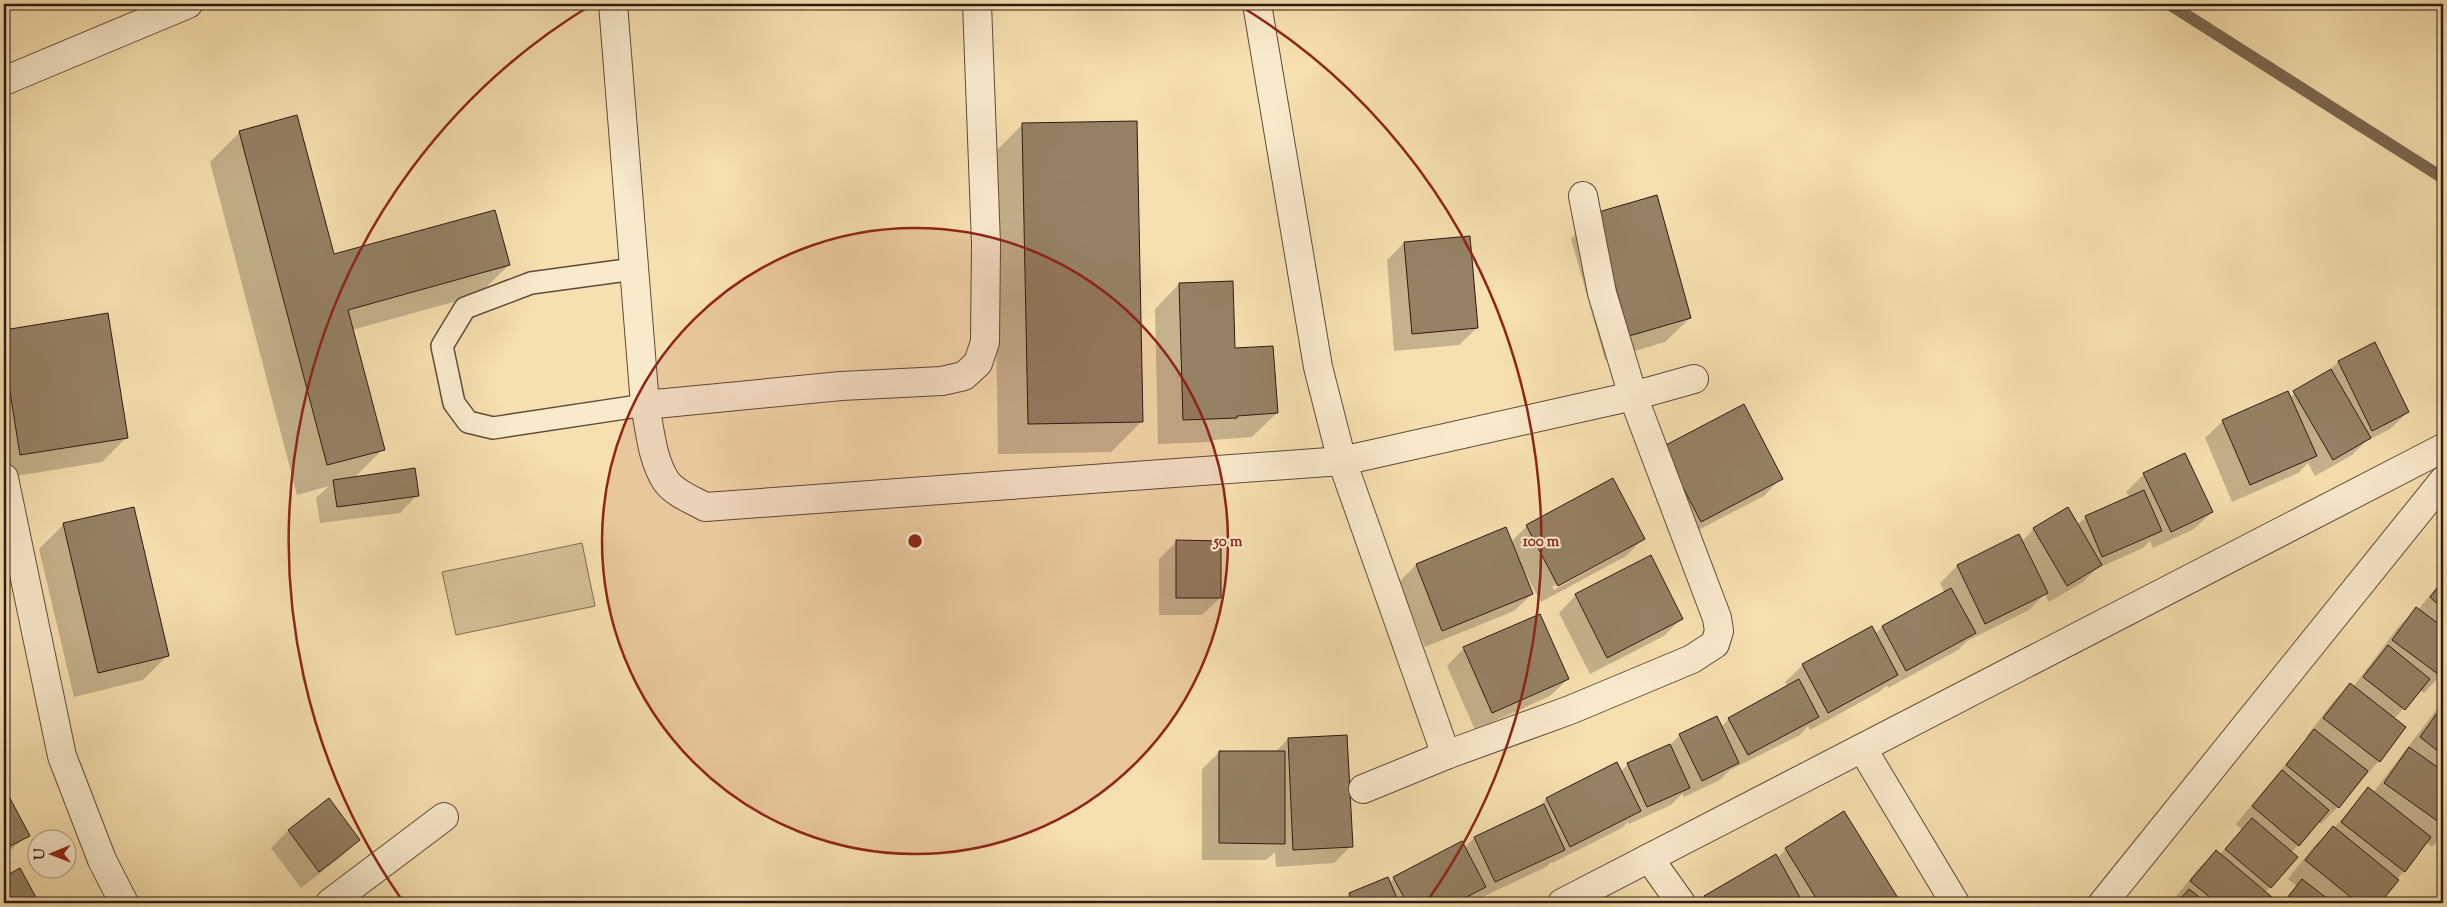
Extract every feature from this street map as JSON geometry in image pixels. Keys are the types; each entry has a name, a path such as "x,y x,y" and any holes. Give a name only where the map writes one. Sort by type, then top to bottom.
{"street":[{"path":"4,81 188,4"},
{"path":"613,4 645,405 654,451 666,482 684,496 705,506 1342,461 1633,396 1694,379"},
{"path":"645,405 831,387 942,381 964,376 978,363 986,342 986,244 977,4"},
{"path":"1257,4 1318,367 1342,461 1446,755"},
{"path":"1363,789 1446,755 1570,710 1692,659 1715,644 1719,631 1717,618 1633,396 1602,293 1583,196"},
{"path":"1562,903 2443,448"},
{"path":"4,478 62,756 102,860 124,903"},
{"path":"2103,903 2443,481"},
{"path":"1862,748 1955,903"},
{"path":"330,903 444,817"},
{"path":"1649,858 1681,903"}],"lane":[{"path":"634,269 530,283 465,308 442,346 454,403 468,422 493,428 645,405"}],"shaded area":[{"path":"582,543 595,606 456,635 442,572"}],"building":[{"path":"297,115 334,254 495,210 510,265 348,310 385,450 327,465 239,131"},
{"path":"1137,121 1143,422 1028,424 1022,123"},
{"path":"1657,195 1691,318 1629,336 1595,213"},
{"path":"1470,236 1478,328 1412,334 1404,242"},
{"path":"1233,281 1235,348 1273,346 1278,413 1237,416 1237,418 1183,420 1179,283"},
{"path":"108,313 128,438 20,455 4,354 4,330"},
{"path":"2375,342 2409,412 2372,431 2338,361"},
{"path":"2331,369 2371,438 2333,460 2293,391"},
{"path":"2288,391 2317,456 2250,485 2222,420"},
{"path":"1744,404 1783,479 1701,522 1662,447"},
{"path":"2185,453 2213,512 2171,532 2143,473"},
{"path":"415,468 419,496 337,507 333,480"},
{"path":"1613,478 1645,539 1558,586 1526,525"},
{"path":"2144,490 2162,531 2102,557 2085,516"},
{"path":"134,507 169,656 98,673 63,523"},
{"path":"2068,507 2102,565 2067,586 2033,528"},
{"path":"1506,527 1533,594 1442,631 1416,564"},
{"path":"2019,534 2048,593 1985,624 1957,565"},
{"path":"1176,540 1221,541 1221,598 1176,598"},
{"path":"1651,555 1683,619 1607,658 1575,594"},
{"path":"2443,581 2443,609 2430,597"},
{"path":"1951,588 1976,633 1906,671 1882,626"},
{"path":"2416,607 2443,627 2442,677 2392,640"},
{"path":"1540,614 1569,679 1492,713 1463,647"},
{"path":"1872,626 1898,675 1828,713 1802,664"},
{"path":"2388,645 2430,679 2405,710 2363,677"},
{"path":"1799,679 1819,717 1748,755 1728,718"},
{"path":"2350,683 2406,727 2380,762 2323,718"},
{"path":"2443,705 2443,755 2420,737"},
{"path":"1717,716 1739,763 1702,781 1679,734"},
{"path":"2314,729 2368,771 2339,808 2286,765"},
{"path":"1347,735 1353,847 1293,850 1288,738"},
{"path":"1670,744 1690,788 1647,807 1627,763"},
{"path":"2409,747 2443,771 2443,825 2384,783"},
{"path":"1219,751 1285,751 1285,844 1219,843"},
{"path":"1617,762 1641,811 1570,847 1546,798"},
{"path":"2282,770 2329,810 2299,846 2252,806"},
{"path":"4,787 28,832 28,837 4,849"},
{"path":"2368,787 2431,837 2405,872 2341,822"},
{"path":"329,798 360,840 319,872 288,830"},
{"path":"1544,804 1565,850 1495,882 1474,837"},
{"path":"1844,811 1901,903 1819,903 1785,848"},
{"path":"2252,818 2298,857 2271,888 2225,849"},
{"path":"2333,826 2399,880 2380,903 2358,903 2305,860"},
{"path":"1462,841 1486,887 1455,903 1407,903 1393,877"},
{"path":"2216,850 2272,897 2267,903 2217,903 2190,881"},
{"path":"1776,854 1803,903 1708,903 1704,896"},
{"path":"20,868 39,903 4,903 4,877"},
{"path":"1388,877 1399,903 1353,903 1349,893"},
{"path":"2302,879 2333,903 2283,903"},
{"path":"2189,889 2207,903 2177,903"}],"waterway":[{"path":"2169,4 2443,178"}]}
